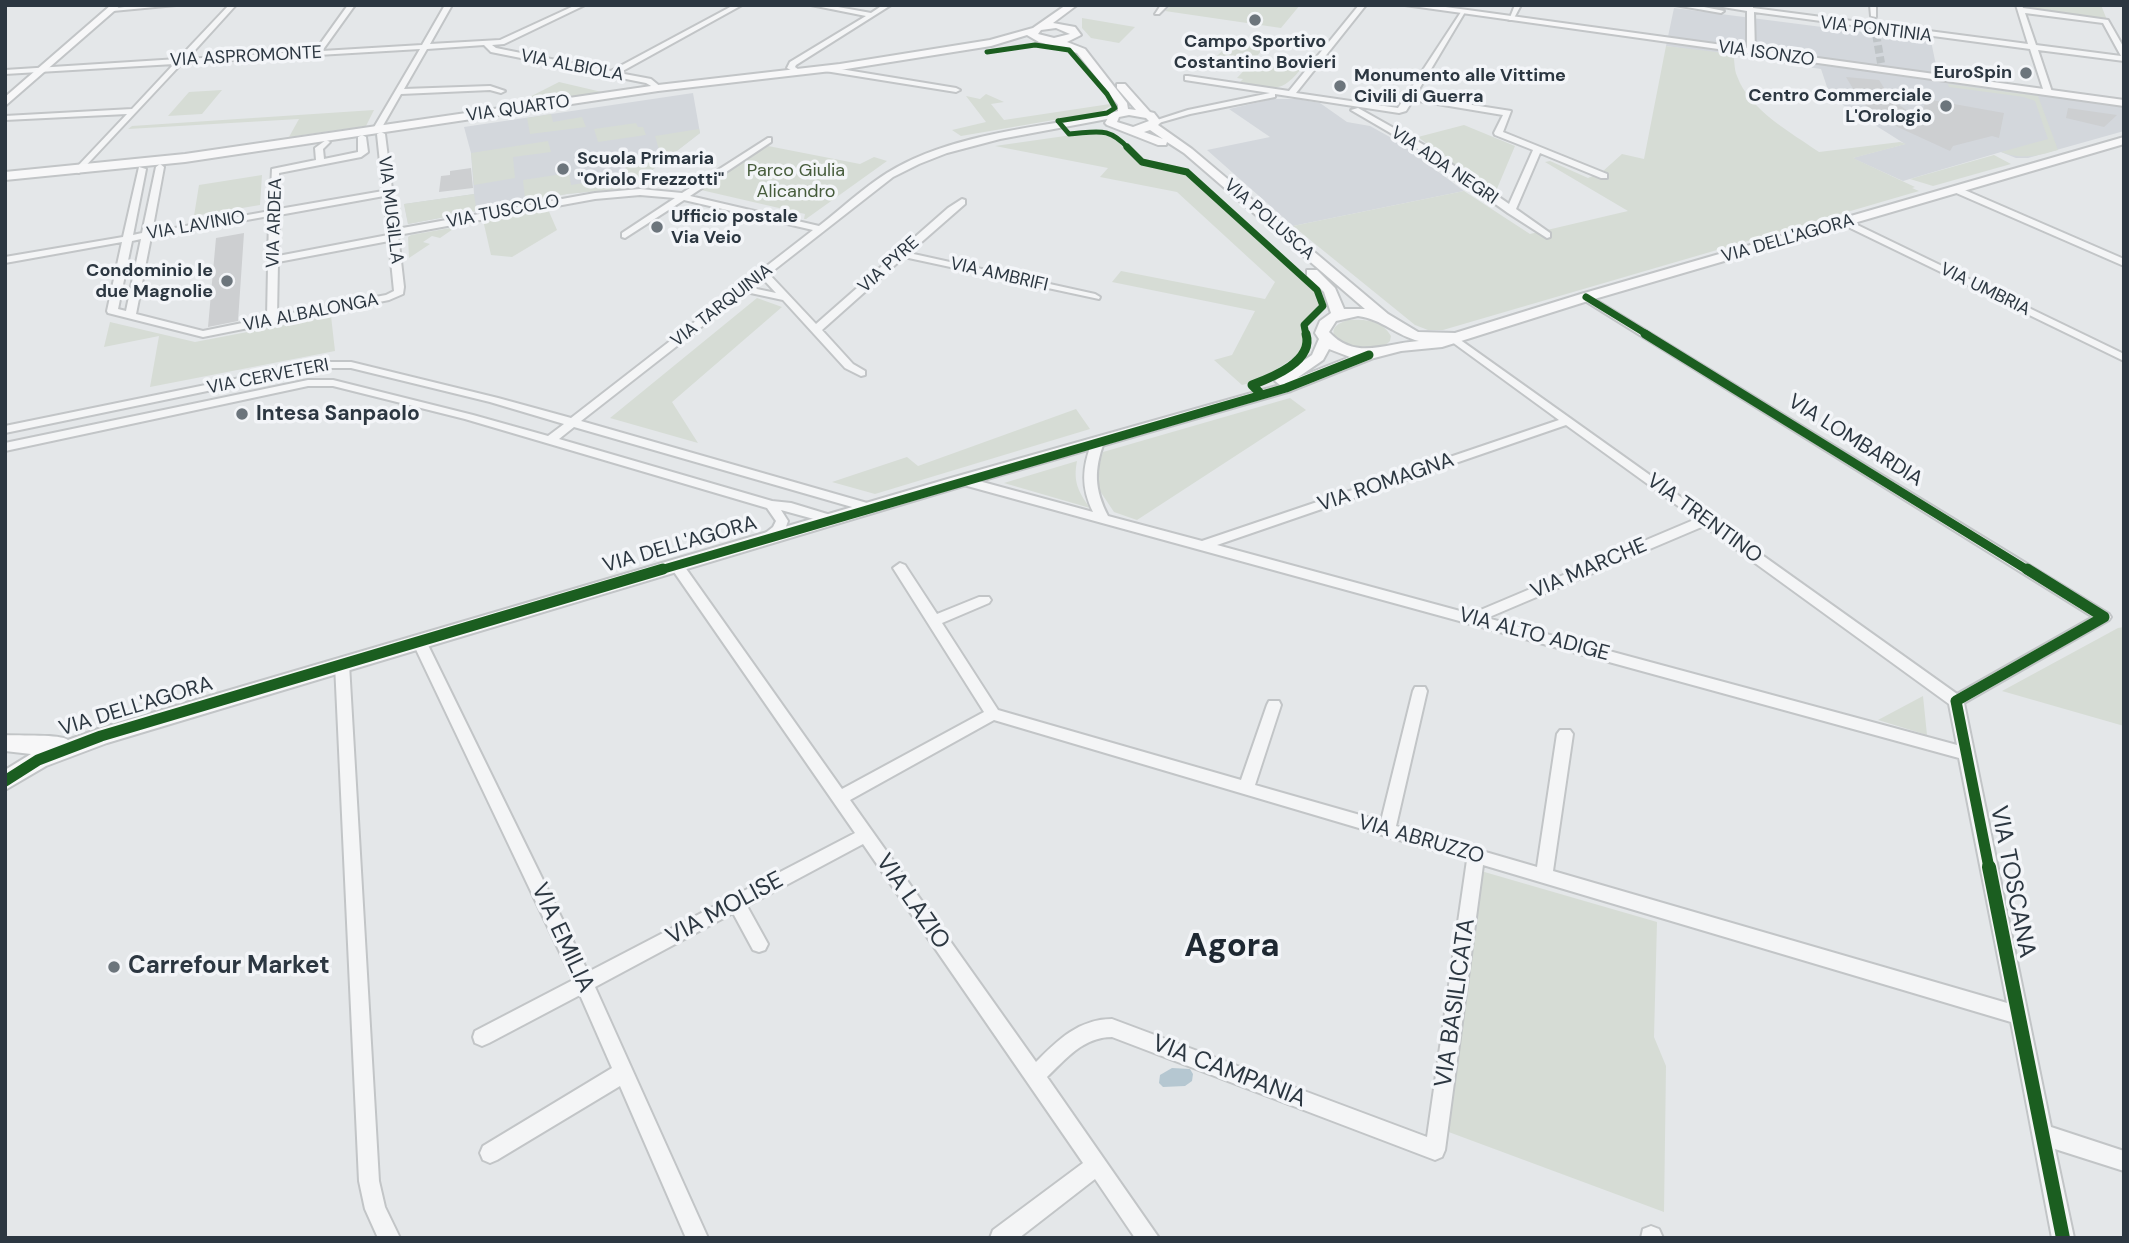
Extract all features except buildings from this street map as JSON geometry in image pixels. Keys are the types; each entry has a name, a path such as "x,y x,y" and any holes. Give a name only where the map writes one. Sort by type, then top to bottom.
{"street":[{"path":"5,103 115,7 173,5"},
{"path":"76,173 233,5"},
{"path":"317,53 352,5"},
{"name":"VIA MUGILLA","path":"399,286 379,131 449,5"},
{"path":"558,5 579,7"},
{"path":"611,74 739,5"},
{"path":"814,5 873,15"},
{"path":"798,72 791,68 793,64 888,5"},
{"path":"1157,13 1165,5"},
{"path":"1078,6 1036,29 1032,35 1071,46 1085,55 1123,105 1111,123 1125,129 1151,119 1291,94 1363,5"},
{"name":"VIA ISONZO","path":"1412,5 1751,52 1881,66 2124,103"},
{"path":"1511,19 1518,5"},
{"name":"VIA PONTINIA","path":"1678,5 1750,10"},
{"name":"VIA PONTINIA","path":"1714,5 2124,58"},
{"path":"1872,5 1875,25"},
{"path":"1036,29 1056,26 1074,31 1074,17 1078,6"},
{"path":"486,43 506,41 579,7"},
{"path":"2048,92 2031,48 2020,8 2106,21 2124,58"},
{"path":"1750,10 1751,52"},
{"path":"1369,117 1399,111 1463,12"},
{"name":"VIA QUARTO","path":"161,164 828,69 992,43 1036,29"},
{"name":"VIA QUARTO","path":"840,67 858,68 1069,39 1074,31"},
{"name":"VIA POLUSCA","path":"1074,31 1085,39 1151,119 1384,317"},
{"name":"VIA ASPROMONTE","path":"5,72 486,43"},
{"name":"VIA ALBIOLA","path":"486,43 489,48 500,52 653,83 659,91"},
{"path":"828,69 956,90"},
{"path":"1188,78 1399,111"},
{"path":"399,92 490,88 501,90"},
{"path":"1410,97 1508,113 1498,133 1604,176"},
{"name":"VIA ADA NEGRI","path":"1338,103 1369,117 1421,147 1547,235"},
{"path":"5,118 135,111"},
{"name":"VIA POLUSCA","path":"1119,114 1151,119"},
{"name":"VIA TARQUINIA","path":"572,422 879,182 920,159 976,141 1119,114"},
{"name":"VIA TARQUINIA","path":"1068,125 1125,129"},
{"name":"VIA POLUSCA","path":"1125,129 1157,140 1177,153 1318,278 1334,297 1338,315"},
{"name":"VIA QUARTO","path":"5,183 326,142 379,131"},
{"name":"VIA ARDEA","path":"272,316 275,171 363,153 362,136"},
{"path":"625,234 768,140"},
{"name":"VIA DELL'AGORA","path":"5,781 38,760 102,736 870,508 1286,388 1337,370 1369,355 1391,352 1398,347 1437,344 1452,337 2124,140"},
{"path":"320,161 319,148 326,142"},
{"path":"1511,211 1537,150"},
{"path":"143,166 112,311 130,316 144,235 161,164"},
{"name":"VIA QUARTO","path":"5,176 76,173"},
{"path":"1957,190 2124,263"},
{"name":"VIA LAVINIO","path":"5,260 388,192"},
{"name":"VIA TUSCOLO","path":"273,260 611,193 640,192 681,196 820,229"},
{"name":"VIA PYRE","path":"817,330 962,202"},
{"name":"VIA UMBRIA","path":"1847,223 2124,358"},
{"name":"VIA AMBRIFI","path":"902,254 1095,297"},
{"path":"763,273 849,366 861,373"},
{"name":"VIA ALBALONGA","path":"130,316 203,334 272,316 393,296 399,292 399,286"},
{"path":"744,289 788,298"},
{"name":"VIA LOMBARDIA","path":"1587,297 2104,617 1956,701"},
{"name":"VIA DELL'AGORA","path":"1261,394 1318,356 1326,340 1322,332 1323,325 1338,315 1360,312 1384,317 1402,330 1422,337 1452,337"},
{"path":"1398,347 1403,342 1402,330"},
{"name":"VIA TRENTINO","path":"1452,337 1956,701"},
{"path":"1326,340 1344,351 1369,355"},
{"path":"1318,356 1337,370"},
{"name":"VIA CERVETERI","path":"5,430 334,364 360,367 494,400 870,508"},
{"name":"VIA CERVETERI","path":"5,446 321,382 469,417 771,505 832,520"},
{"path":"469,417 494,400"},
{"path":"114,424 117,407"},
{"name":"VIA ROMAGNA","path":"1205,545 1566,421"},
{"path":"549,441 572,422"},
{"path":"1098,442 1087,476 1090,495 1102,517"},
{"path":"736,494 755,476"},
{"name":"VIA ALTO ADIGE","path":"964,481 1965,753"},
{"path":"760,541 779,529 782,521 771,505"},
{"name":"VIA MARCHE","path":"1472,618 1706,520"},
{"name":"VIA LAZIO","path":"677,566 1148,1238"},
{"path":"840,798 993,714 900,568"},
{"path":"934,621 984,600"},
{"name":"VIA EMILIA","path":"419,641 584,983 697,1238"},
{"path":"342,664 369,1181 375,1209 389,1238"},
{"path":"1387,830 1420,691"},
{"name":"VIA TOSCANA","path":"1956,701 2063,1238"},
{"path":"1246,789 1274,705"},
{"name":"VIA ABRUZZO","path":"993,714 2017,1015"},
{"path":"1544,876 1564,734"},
{"path":"5,797 42,768 102,736"},
{"name":"VIA DELL'AGORA","path":"5,743 37,746 102,736"},
{"name":"VIA MOLISE","path":"482,1037 865,835"},
{"name":"VIA BASILICATA","path":"1435,1150 1476,856"},
{"path":"736,903 760,944"},
{"name":"VIA CAMPANIA","path":"1034,1076 1080,1036 1097,1029 1112,1028 1435,1150"},
{"path":"490,1153 624,1072"},
{"path":"2041,1134 2124,1161"},
{"path":"1001,1238 1097,1165"}],"shaded area":[{"path":"1674,8 1931,41 1938,75 2124,101 2124,131 2028,158 2016,158 2001,152 1903,181 1852,158 1905,144 1840,103 1827,87 1821,69 1666,46"},
{"name":"Scuola Primaria \"Oriolo Frezzotti\"","path":"693,93 700,133 629,188 567,194 408,224 404,204 474,194 471,153 464,127"},
{"path":"1273,99 1320,103 1347,122 1370,126 1397,141 1464,191 1293,226 1207,150 1270,137 1229,109"}],"green space":[{"name":"Campo Sportivo Costantino Bovieri","path":"1172,5 1300,5 1281,28 1165,11"},
{"path":"2026,5 2101,5 2107,20 2033,10"},
{"path":"1082,18 1135,27 1119,43 1091,38 1082,28"},
{"path":"1246,45 1264,47 1252,63 1300,70 1280,87 1240,82 1243,79 1237,78 1251,63 1216,57 1222,51 1216,50 1219,46 1242,49"},
{"path":"1666,46 1733,54 1736,74 1751,100 1772,120 1819,152 1900,142 1906,144 1853,158 1919,191 1443,330 1428,330 1415,325 1293,226 1464,191 1530,234 1628,211 1545,162 1550,161 1588,178 1602,172 1622,154 1644,159"},
{"path":"559,82 606,93 512,106"},
{"path":"1948,84 2038,96 2058,150 2029,156 2001,152 2048,139 2035,101 2024,97 1949,87"},
{"path":"222,90 202,114 168,116 189,92"},
{"path":"986,94 1004,102 991,104 1004,120 1110,104 1111,106 1100,112 961,136 952,130 986,122 966,96 980,99"},
{"path":"374,110 366,126 289,137 299,119 128,129 132,126"},
{"path":"551,114 553,122 582,117 586,127 530,134 527,118"},
{"path":"636,123 638,127 643,127 646,135 598,142 594,129"},
{"path":"1464,125 1515,146 1496,191 1476,181 1418,137"},
{"path":"699,129 700,133 629,188 567,194 408,224 404,204 474,194 476,207 525,199 523,180 569,173 571,185 627,176 625,158 660,153 655,136"},
{"path":"1093,132 1108,133 1141,163 1183,172 1315,292 1320,308 1310,315 1302,327 1307,344 1303,352 1258,381 1242,385 1214,360 1232,355 1255,311 1112,282 1121,271 1265,299 1275,282 1177,192 1100,177 1108,168 995,146"},
{"path":"548,141 551,152 513,157 515,178 474,185 471,153"},
{"name":"Parco Giulia Alicandro","path":"768,146 860,164 874,157 887,161 806,219 805,214 701,190"},
{"path":"1994,155 2011,164 1933,186 1910,179"},
{"path":"262,175 260,205 194,216 199,185"},
{"path":"547,207 557,230 512,257 491,255 483,220"},
{"path":"456,227 440,238 432,236 423,242 430,244 409,258 408,237 411,235"},
{"path":"757,298 782,307 672,402 698,443 610,418"},
{"path":"331,316 335,351 150,387 159,336 104,347 110,322 195,342"},
{"path":"1348,320 1366,320 1378,324 1391,336 1390,341 1369,349 1345,344 1333,332 1337,326"},
{"path":"1290,398 1306,410 1137,520 1114,512 1098,488 1097,473 1103,452"},
{"path":"1076,409 1090,429 875,494 832,482 907,457 918,466"},
{"path":"1077,461 1078,486 1090,508 1004,483"},
{"path":"2124,627 2124,726 2002,691 2118,628"},
{"path":"1923,696 1927,735 1878,720"},
{"path":"1481,871 1657,922 1654,1037 1666,1066 1664,1212 1446,1131"}],"water":[{"path":"1172,1068 1190,1069 1193,1074 1192,1081 1185,1086 1163,1087 1159,1083 1160,1075"}],"tunnel":[{"path":"1876,34 1881,63"}],"cycle path":[{"path":"987,52 1035,45 1069,50 1107,94 1115,108 1107,113 1058,121"},
{"path":"1058,121 1069,134 1106,131 1116,135 1142,162 1187,172 1317,290 1323,306 1304,325 1308,347 1300,358 1252,385 1259,392"},
{"path":"1586,297 2104,617 1956,701 2063,1238"},
{"path":"5,781 38,760 101,736 957,482 1286,388 1369,355"}],"place":[{"name":"Campo Sportivo Costantino Bovieri","path":"1255,20"},
{"name":"EuroSpin","path":"2026,73"},
{"name":"Monumento alle Vittime Civili di Guerra","path":"1340,86"},
{"name":"Centro Commerciale L'Orologio","path":"1946,106"},
{"name":"Scuola Primaria \"Oriolo Frezzotti\"","path":"563,169"},
{"name":"Ufficio postale Via Veio","path":"657,227"},
{"name":"Condominio le due Magnolie","path":"227,281"},
{"name":"Intesa Sanpaolo","path":"242,414"},
{"name":"Carrefour Market","path":"114,967"}],"district":[{"name":"Agora","path":"1232,947"}]}
